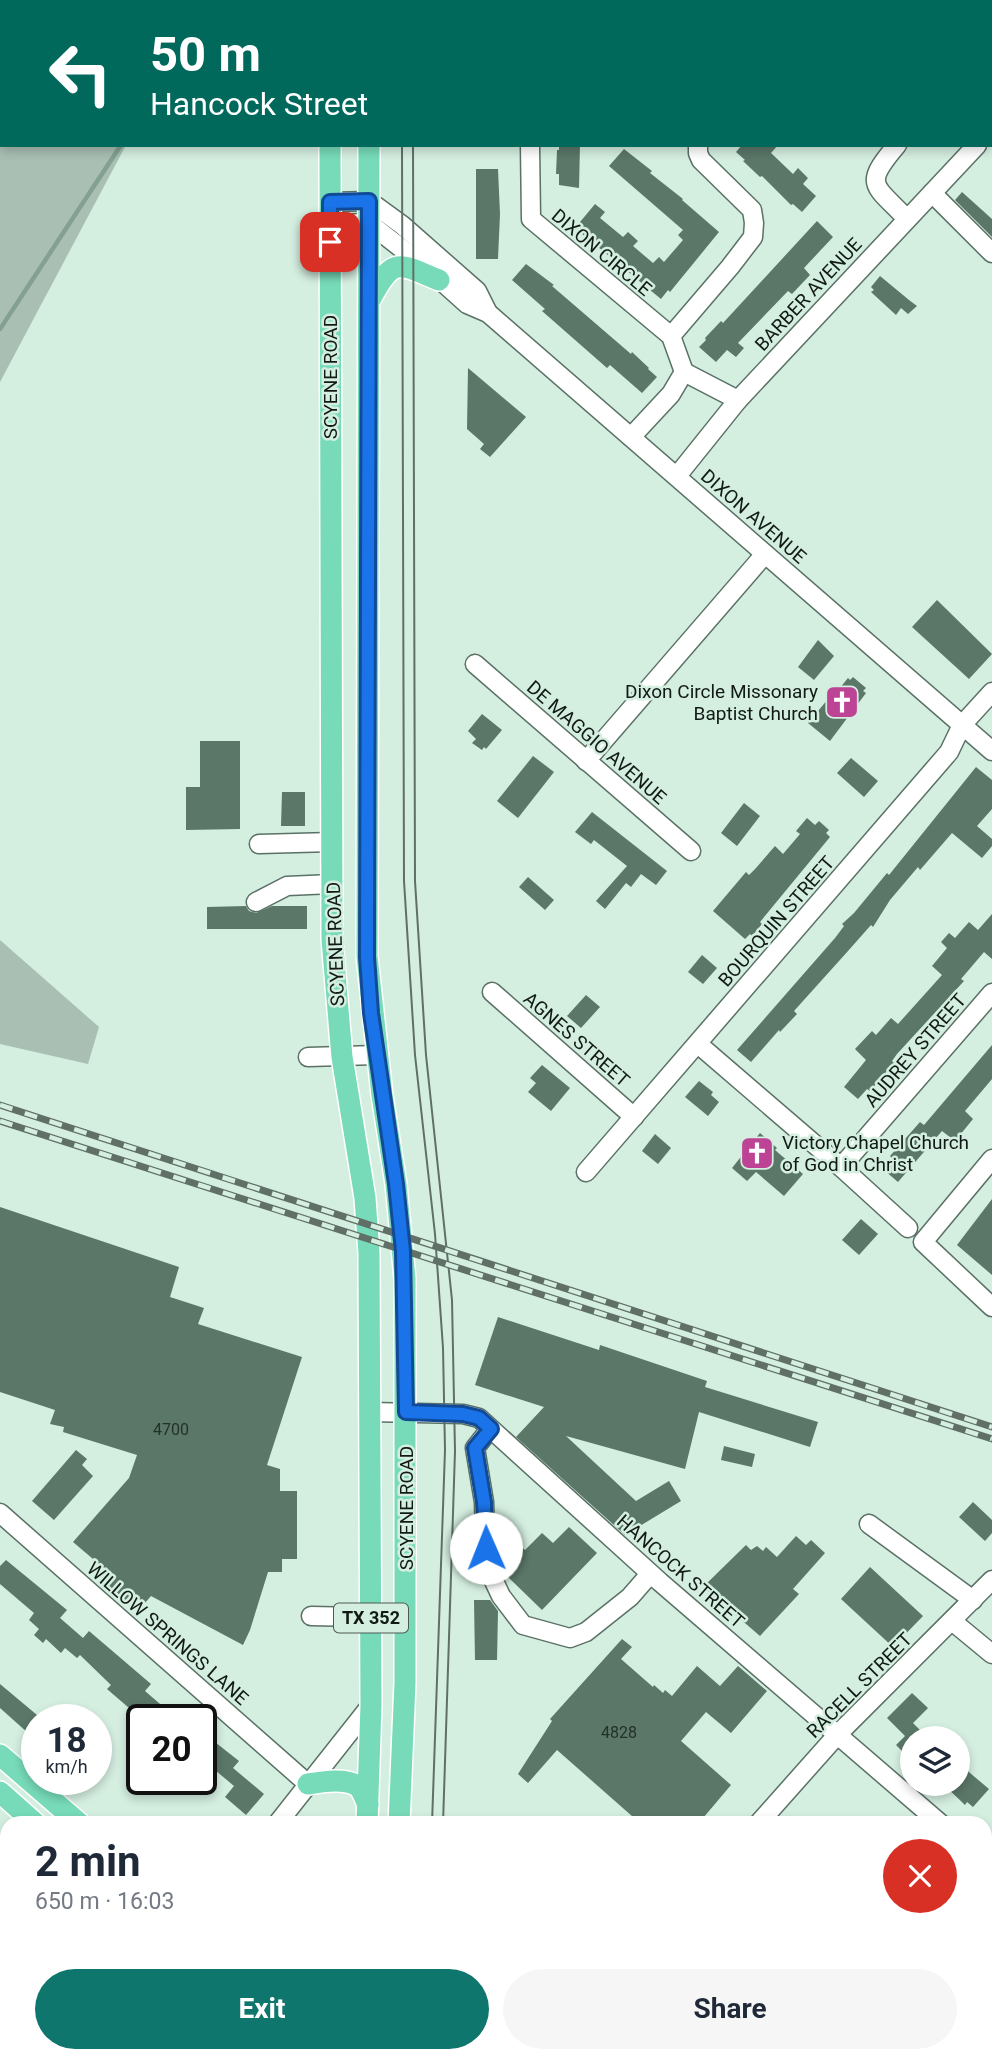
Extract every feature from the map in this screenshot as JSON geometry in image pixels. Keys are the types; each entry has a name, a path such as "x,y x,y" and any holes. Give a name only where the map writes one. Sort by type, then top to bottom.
{"main road":[{"name":"SCYENE ROAD","path":"330,147 332,939 342,1057 365,1198 369,1253 371,1705 368,1814"},
{"name":"SCYENE ROAD","path":"369,147 367,957 376,1055 396,1184 403,1251 406,1618 399,1816"},
{"path":"370,300 382,279 396,268 413,268 439,280"},
{"path":"332,874 367,863"},
{"path":"0,1755 71,1816"},
{"path":"308,1784 336,1781 356,1785 361,1790 368,1814"},
{"path":"0,1792 27,1816"}],"street":[{"name":"DIXON CIRCLE","path":"530,147 531,219 671,336"},
{"path":"698,147 701,160 752,210 753,236 671,336 684,372 738,400"},
{"path":"895,147 881,163 874,178 876,185 907,219"},
{"name":"BARBER AVENUE","path":"677,476 738,400 975,147"},
{"path":"932,194 992,253"},
{"path":"330,202 369,201"},
{"name":"DIXON AVENUE","path":"369,201 402,225 477,291 488,313"},
{"path":"330,224 369,223"},
{"name":"DIXON AVENUE","path":"369,223 467,304 488,313 992,751"},
{"path":"631,437 671,394 684,372"},
{"path":"586,761 765,554"},
{"name":"DE MAGGIO AVENUE","path":"475,664 691,851"},
{"name":"BOURQUIN STREET","path":"586,1172 949,752 962,725 992,692"},
{"path":"259,844 331,842"},
{"path":"256,902 287,886 332,874"},
{"name":"AGNES STREET","path":"492,992 634,1117"},
{"name":"AUDREY STREET","path":"841,1167 992,993"},
{"path":"698,1044 908,1228"},
{"path":"308,1057 376,1055"},
{"path":"992,1159 923,1242 992,1307"},
{"name":"HANCOCK STREET","path":"370,1412 463,1414 479,1418 650,1574 932,1816"},
{"path":"491,1429 475,1448 484,1502 486,1564 501,1595 523,1625 570,1638 586,1632 630,1597 650,1574"},
{"name":"WILLOW SPRINGS LANE","path":"0,1513 308,1784"},
{"path":"869,1524 973,1600"},
{"name":"RACELL STREET","path":"765,1816 838,1734 992,1580"},
{"path":"311,1616 406,1618"},
{"path":"952,1621 992,1654"},
{"path":"283,1816 371,1705"}],"green space":[{"path":"0,147 125,147 0,382"},
{"path":"0,940 99,1027 88,1064 0,1044"}],"building":[{"path":"559,147 580,147 579,188 559,185 559,174 556,174"},
{"path":"740,147 776,147 771,153 793,174 798,168 808,178 803,184 816,196 802,212 760,177 736,152"},
{"path":"624,149 719,232 670,292 668,290 661,299 575,228 595,204 605,212 600,218 623,237 628,232 638,241 633,246 653,263 659,257 664,262 683,240 678,235 683,230 609,166"},
{"path":"476,169 498,169 498,259 476,259"},
{"path":"962,192 992,219 992,237 955,200"},
{"path":"817,221 833,237 804,268 810,275 792,294 788,291 738,343 744,348 736,357 727,350 716,362 699,347 705,338 721,321 723,323"},
{"path":"526,264 649,368 657,377 642,393 610,365 607,368 542,311 545,309 512,280"},
{"path":"880,276 917,306 908,314 901,308 896,315 871,292 874,290 871,287"},
{"path":"468,368 526,417 490,457 480,449 484,444 467,429"},
{"path":"937,600 992,654 969,679 912,627"},
{"path":"818,640 834,656 814,680 798,667"},
{"name":"Dixon Circle Missonary Baptist Church","path":"853,677 866,688 863,691 866,693 830,741 808,723 833,693 835,694 848,678 850,680"},
{"path":"482,714 502,730 486,749 484,747 482,750 472,743 476,739 468,731"},
{"path":"200,741 240,741 240,829 186,830 186,787 200,787"},
{"path":"533,756 554,772 518,818 497,801"},
{"path":"851,758 878,781 864,797 837,773"},
{"path":"976,767 992,780 992,809 977,826 992,839 992,846 982,858 952,833 920,870 918,867 890,900 873,927 871,925 794,1011 797,1014 751,1062 737,1050 835,938 844,926 842,924 887,873 889,875"},
{"path":"282,792 305,792 305,826 281,826"},
{"path":"744,803 760,816 737,846 721,833"},
{"path":"592,812 667,871 656,885 641,874 631,887 626,883 605,909 596,901 627,866 594,840 591,844 575,832"},
{"path":"807,818 815,825 819,821 829,830 826,833 830,837 760,922 762,924 752,936 750,934 745,939 713,911 746,872 749,875 775,846 783,854 800,834 796,831"},
{"path":"528,877 554,900 545,910 519,887"},
{"path":"246,906 249,911 256,913 272,906 307,906 307,929 207,929 207,907"},
{"path":"992,914 992,959 984,952 961,979 964,981 897,1054 892,1061 894,1063 870,1091 867,1089 858,1099 844,1087 866,1060 855,1049 872,1031 876,1035 891,1018 898,1024 942,975 932,966 947,948 941,942 949,933 955,938 969,922 978,930"},
{"path":"702,955 717,968 703,984 688,972"},
{"path":"586,995 600,1007 581,1028 567,1016"},
{"path":"992,1045 992,1079 965,1111 973,1119 955,1141 942,1131 898,1182 884,1170 893,1159 890,1156 920,1122 924,1125"},
{"path":"542,1065 570,1088 551,1111 528,1092 536,1083 530,1078"},
{"path":"699,1081 713,1092 711,1095 719,1102 708,1116 685,1097"},
{"path":"760,1133 803,1174 784,1196 756,1172 747,1181 732,1168"},
{"path":"655,1134 671,1148 658,1164 642,1151"},
{"path":"992,1199 992,1275 957,1245"},
{"path":"0,1207 179,1267 170,1297 204,1308 198,1324 302,1357 267,1465 280,1469 280,1491 297,1491 297,1559 282,1559 282,1572 268,1572 243,1645 151,1596 138,1611 109,1586 113,1576 73,1542 129,1478 137,1455 63,1432 64,1427 50,1424 55,1410 0,1392"},
{"path":"861,1219 878,1234 859,1255 842,1240"},
{"path":"498,1317 599,1350 600,1345 707,1381 705,1387 818,1422 810,1447 699,1412 685,1469 566,1436 636,1501 669,1481 681,1501 625,1535 516,1437 544,1407 475,1385"},
{"path":"724,1446 755,1454 752,1467 721,1460"},
{"path":"76,1450 87,1459 82,1465 93,1476 54,1520 32,1501"},
{"path":"973,1502 992,1520 992,1533 985,1541 959,1517"},
{"path":"569,1527 597,1553 542,1610 504,1573 509,1567 500,1559 502,1552 497,1547 508,1535 525,1550 542,1533 553,1543"},
{"path":"796,1536 806,1545 811,1540 825,1553 793,1589 799,1594 760,1636 703,1587 746,1545 751,1550 757,1546 763,1551 766,1547 777,1557"},
{"path":"6,1560 67,1610 60,1618 83,1638 89,1631 151,1684 145,1691 160,1704 126,1705 107,1689 111,1685 80,1655 77,1658 65,1648 61,1653 46,1639 43,1643 34,1635 39,1629 29,1620 34,1613 0,1584 0,1566"},
{"path":"870,1567 923,1616 893,1647 841,1599"},
{"path":"474,1600 490,1600 498,1611 497,1660 475,1660"},
{"path":"622,1639 632,1647 621,1659 663,1693 665,1690 672,1696 697,1666 720,1686 738,1666 767,1691 731,1733 706,1712 681,1741 731,1785 705,1816 632,1816 557,1750 528,1783 518,1774 552,1721 550,1719"},
{"path":"0,1684 24,1704 21,1704 21,1727 0,1708"},
{"path":"912,1693 928,1708 913,1723 916,1726 900,1726 900,1731 887,1718"},
{"path":"217,1744 239,1761 233,1768 264,1794 246,1815 225,1797 234,1786 217,1772"},
{"path":"970,1773 989,1789 973,1807 967,1802 965,1805 956,1796 970,1796"}],"waterway":[{"path":"0,329 120,147"}],"tram line":[{"path":"402,147 404,881 415,1055 435,1234 443,1348 445,1450 432,1816"},
{"path":"413,147 415,881 426,1055 452,1300 455,1451 443,1816"}],"railway":[{"path":"0,1105 992,1427"},
{"path":"0,1121 992,1439"}],"place":[{"name":"Dixon Circle Missonary Baptist Church","path":"842,702"},
{"name":"Victory Chapel Church of God in Christ","path":"757,1153"}],"route":[{"path":"330,242 330,202 369,201 367,957 371,1013 403,1251 406,1412 463,1414 479,1418 491,1429 475,1448 484,1502 486,1548"}]}
